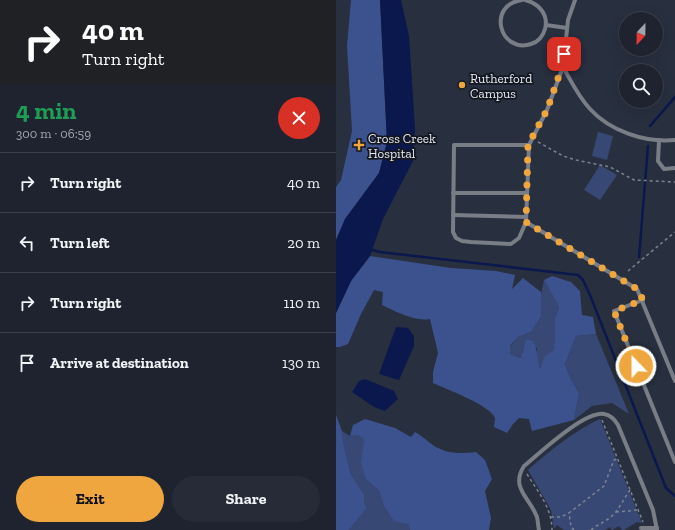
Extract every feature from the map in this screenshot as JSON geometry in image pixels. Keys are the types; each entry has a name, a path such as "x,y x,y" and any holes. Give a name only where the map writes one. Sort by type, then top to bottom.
{"lane":[{"path":"523,0 531,1 538,5 543,11 546,25 540,38 534,43 519,45 512,43 506,38 502,32 500,24 504,10 509,4 523,0"},
{"path":"528,145 454,145 452,232 456,238 462,241 471,242 511,244 519,238 526,222 528,145 547,110 562,67 568,20 575,0"},
{"path":"546,25 567,28"},
{"path":"562,67 577,93 590,109 608,124 626,132 659,140 675,140"},
{"path":"659,140 658,161 664,169 675,168"},
{"path":"453,193 527,193"},
{"path":"453,215 526,217"},
{"path":"526,222 637,289 643,300 675,381"},
{"path":"643,300 614,311 675,462"},
{"path":"539,530 537,518 519,486 519,476 523,467 574,425 600,414 608,415 616,421 653,510 657,529 642,528"}],"path":[{"path":"538,142 563,156 576,160 610,166 634,180 675,182"},
{"path":"628,272 675,232"},
{"path":"600,414 643,523 642,528"},
{"path":"551,517 561,517 569,513 604,486 614,460 618,458"},
{"path":"523,467 547,506 551,517 552,530"},
{"path":"591,530 616,512 630,490"},
{"path":"616,512 638,510"},
{"path":"569,513 571,527 574,530"}],"shaded area":[{"path":"351,0 380,0 387,142 379,173 345,219 336,240 336,187 341,180 352,131 347,46"},
{"path":"380,0 401,0 409,36 415,128 413,161 383,219 370,256 351,281 336,313 336,240 345,219 379,173 387,142"},
{"path":"598,132 613,136 607,160 592,156"},
{"path":"600,165 617,175 600,200 584,190"},
{"path":"370,256 451,268 496,271 515,275 512,289 523,278 541,292 541,317 531,332 518,337 510,346 510,354 521,358 526,340 533,341 536,348 540,369 545,356 554,350 555,319 559,307 544,280 552,276 571,282 580,291 582,315 593,317 596,334 576,336 565,364 579,393 574,420 532,431 529,419 519,418 507,433 494,427 495,418 485,408 467,398 433,383 433,372 438,353 430,319 418,319 399,313 382,305 383,292 374,290 361,314 348,344 336,347 336,313 351,281"},
{"path":"544,280 559,307 555,320 554,350 539,369 536,355 537,348 523,349 522,358 510,354 510,347 518,337 531,332 541,317 540,299"},
{"path":"396,327 408,328 414,336 414,346 399,380 379,374"},
{"path":"596,334 629,414 612,403 592,406 574,420 579,393 565,364 576,336"},
{"path":"365,379 394,391 398,399 385,411 374,407 352,392 359,381"},
{"path":"336,415 342,431 344,447 351,474 364,494 364,502 367,508 349,530 336,530"},
{"path":"365,419 395,428 411,437 415,432 435,447 446,451 458,453 476,452 485,460 492,479 485,491 491,518 489,530 410,530 408,524 394,521 383,504 379,491 366,479 361,463 364,440 358,435 350,436 353,425"},
{"path":"600,419 642,523 637,522 624,530 622,530 619,526 612,530 610,527 605,530 564,530 557,525 554,529 551,510 528,470 562,442 581,429"},
{"path":"342,431 350,436 358,435 364,440 366,479 379,491 383,504 408,524 410,530 349,530 367,508 364,502 364,494 351,474 344,447"}],"waterway":[{"path":"650,126 675,97"},
{"path":"639,257 648,146"},
{"path":"369,249 380,252 578,275 583,280 590,295 666,488 675,496"}],"place":[{"name":"Rutherford Campus","path":"462,85"},
{"name":"Cross Creek Hospital","path":"359,145"}],"route":[{"path":"564,54 562,67 547,110 528,145 526,222 637,289 643,300 614,311 636,366"}]}
